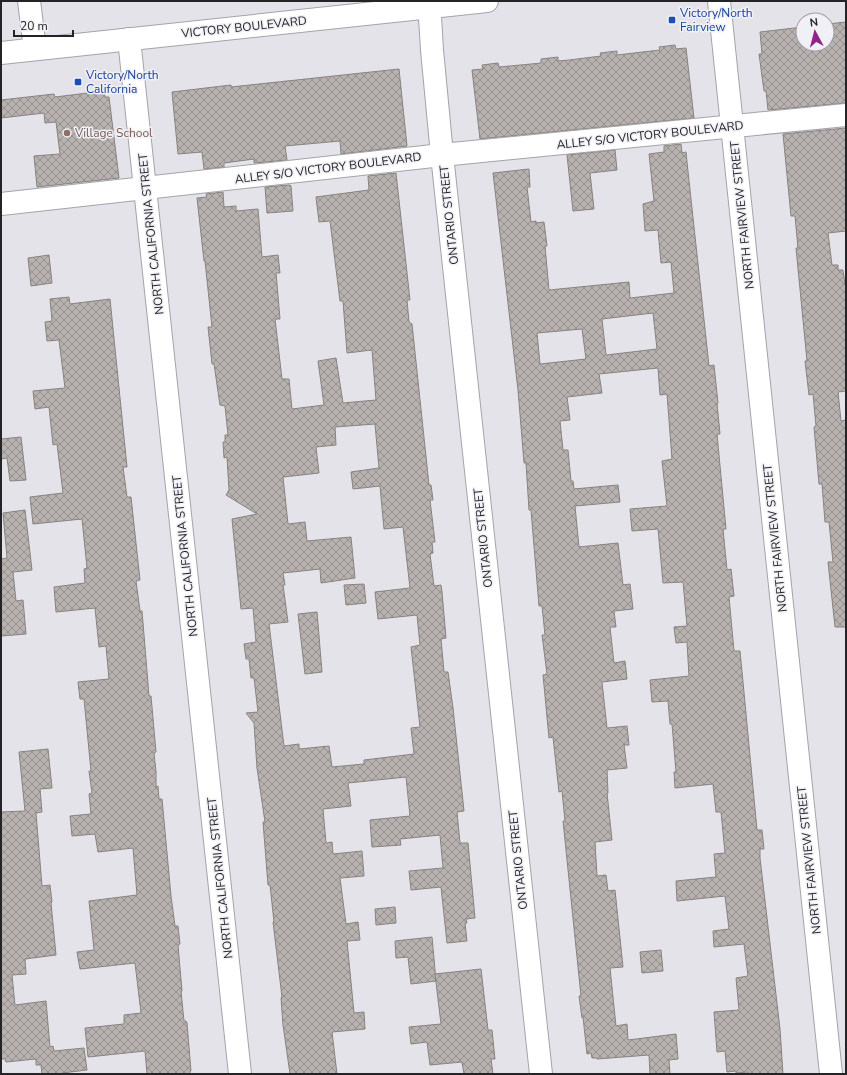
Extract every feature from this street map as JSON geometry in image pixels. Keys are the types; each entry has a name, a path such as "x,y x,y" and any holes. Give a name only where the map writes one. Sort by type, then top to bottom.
{"street":[{"path":"29,1 35,49"},
{"name":"VICTORY BOULEVARD","path":"1,53 430,4 487,1"},
{"name":"NORTH FAIRVIEW STREET","path":"719,1 831,1074"},
{"name":"ONTARIO STREET","path":"430,4 432,50 442,155 541,1074"},
{"name":"NORTH CALIFORNIA STREET","path":"129,39 240,1074"},
{"name":"ALLEY S/O VICTORY BOULEVARD","path":"1,204 442,155 846,115"}],"building":[{"path":"846,22 846,103 768,110 759,54 762,54 760,32 795,28 795,52 835,52 835,23"},
{"path":"675,45 676,49 686,48 694,118 480,139 472,70 483,69 482,65 498,63 499,67 541,63 541,59 558,57 558,61 569,60 601,56 600,53 617,51 617,55 660,50 659,47"},
{"path":"399,69 407,146 341,154 340,141 285,146 287,160 254,163 254,159 224,163 224,167 204,169 202,152 178,154 172,92"},
{"path":"104,91 105,97 109,97 119,178 37,187 34,156 60,154 56,122 45,123 44,113 1,118 1,100 54,94 55,97"},
{"path":"846,128 846,231 828,233 832,265 838,265 838,270 843,270 846,284 846,391 838,392 841,421 846,420 846,627 835,627 828,562 833,562 829,522 825,522 822,484 819,484 813,394 809,395 805,361 807,361 796,248 798,248 795,216 791,216 783,134"},
{"path":"681,144 682,153 686,152 709,366 714,365 720,434 717,434 726,529 723,529 727,570 731,569 734,596 729,597 734,651 740,651 757,830 762,830 764,849 760,849 760,858 780,1029 783,1074 748,1074 748,1072 736,1073 736,1071 727,1072 725,1051 717,1052 714,1012 739,1010 736,978 748,976 744,944 714,947 713,931 729,929 725,896 677,901 676,881 716,877 714,854 725,853 721,812 716,812 713,784 675,788 674,772 676,772 672,724 670,724 668,701 652,702 650,680 689,676 687,642 676,643 674,627 687,626 683,582 663,583 658,529 632,531 630,509 667,506 662,461 672,459 667,394 660,395 658,368 599,374 602,393 567,397 570,420 560,421 563,450 568,450 571,481 573,481 574,489 618,485 620,502 575,506 579,547 618,543 623,585 630,584 633,609 614,611 616,627 610,627 614,663 625,661 627,679 602,682 607,728 627,726 629,745 624,745 627,768 607,770 607,793 612,840 595,842 597,876 606,875 608,891 615,890 623,967 610,968 616,1026 627,1024 628,1040 676,1034 678,1059 669,1060 670,1074 650,1074 649,1055 597,1059 592,1058 591,1053 587,1054 579,996 581,996 563,821 565,821 562,791 559,792 553,737 549,738 543,675 547,674 542,635 545,635 542,606 539,606 531,510 529,510 526,463 524,463 518,390 493,173 529,169 530,187 527,187 531,222 544,222 547,246 545,246 549,290 629,282 630,298 674,293 671,262 661,263 658,230 645,231 643,204 654,201 649,154 664,152 664,146","holes":["653,313 657,349 606,355 602,319","582,329 586,359 540,364 537,333"]},
{"path":"615,150 617,170 590,173 594,209 573,211 567,155"},
{"path":"396,173 410,300 407,300 409,322 412,324 429,485 431,485 433,500 430,500 435,542 432,542 433,553 430,554 434,586 441,585 442,592 446,638 441,639 444,672 448,672 464,811 457,812 460,843 468,843 475,918 466,919 467,941 447,943 441,887 411,890 409,871 443,868 440,835 400,839 401,845 372,847 370,820 410,816 406,777 348,783 351,806 323,809 326,843 332,842 333,854 362,851 364,876 340,878 346,924 358,922 360,940 347,941 354,1013 364,1012 365,1029 332,1032 337,1074 290,1074 283,1025 282,997 270,885 268,885 263,822 265,822 257,768 254,723 246,713 258,712 254,678 251,678 249,659 246,659 244,644 256,642 253,608 241,609 232,519 257,514 226,495 229,490 227,457 224,458 223,442 225,442 225,435 228,435 225,406 220,405 214,364 212,364 208,327 212,327 197,198 207,197 206,194 223,192 224,207 236,206 236,211 258,209 262,257 278,255 280,273 276,273 280,319 275,319 282,379 289,379 292,409 324,405 318,361 336,358 343,403 376,400 372,350 347,353 343,301 340,301 330,221 319,222 316,197 369,190 368,176","holes":["375,424 379,468 351,472 353,489 380,486 384,529 403,527 410,588 375,592 378,619 417,615 420,645 411,647 420,727 411,728 414,754 364,760 364,764 332,767 329,746 299,749 299,744 284,746 269,624 288,622 283,585 285,585 283,573 320,569 321,583 355,578 351,537 307,541 305,522 288,524 283,477 319,473 316,447 336,445 335,427"]},
{"path":"290,185 293,211 267,213 265,187"},
{"path":"49,255 52,283 31,286 28,258"},
{"path":"69,297 70,304 110,299 127,467 123,467 127,497 131,497 140,580 136,581 140,611 142,611 149,696 151,696 156,752 154,753 156,787 158,786 159,799 162,799 171,896 175,926 178,926 181,991 184,1021 187,1023 190,1074 147,1074 145,1051 88,1057 85,1028 124,1024 124,1015 141,1013 135,963 80,969 77,952 94,950 89,901 137,895 133,848 98,852 95,834 72,836 70,816 91,814 89,794 92,793 84,699 80,699 78,682 109,679 106,646 99,647 95,608 56,612 54,587 85,583 84,569 87,568 82,519 33,524 30,497 63,493 57,444 53,445 49,407 35,409 33,391 65,388 59,340 47,341 45,322 52,321 50,299"},
{"path":"21,437 26,480 10,481 7,458 1,459 1,439"},
{"path":"25,510 32,570 13,572 16,601 23,600 26,634 1,636 1,559 7,558 3,513"},
{"path":"364,584 366,603 346,605 344,585"},
{"path":"317,612 322,672 305,674 298,614"},
{"path":"48,749 52,788 40,789 42,812 36,813 42,886 50,885 56,955 25,959 26,974 12,975 15,1005 46,1001 50,1047 53,1046 54,1051 84,1048 87,1070 62,1074 42,1074 41,1065 36,1065 36,1059 6,1062 5,1059 1,1059 1,812 25,811 19,752"},
{"path":"395,907 396,923 376,925 375,909"},
{"path":"432,937 436,981 411,984 408,957 396,958 395,941"},
{"path":"661,950 663,971 642,973 640,952"},
{"path":"481,969 488,1030 492,1030 495,1059 491,1059 493,1074 464,1074 462,1062 430,1065 427,1042 411,1044 409,1027 441,1024 435,974"}],"place":[{"name":"Victory/North Fairview","path":"672,20"},
{"name":"Victory/North California","path":"78,82"},
{"name":"Village School","path":"67,133"}]}
